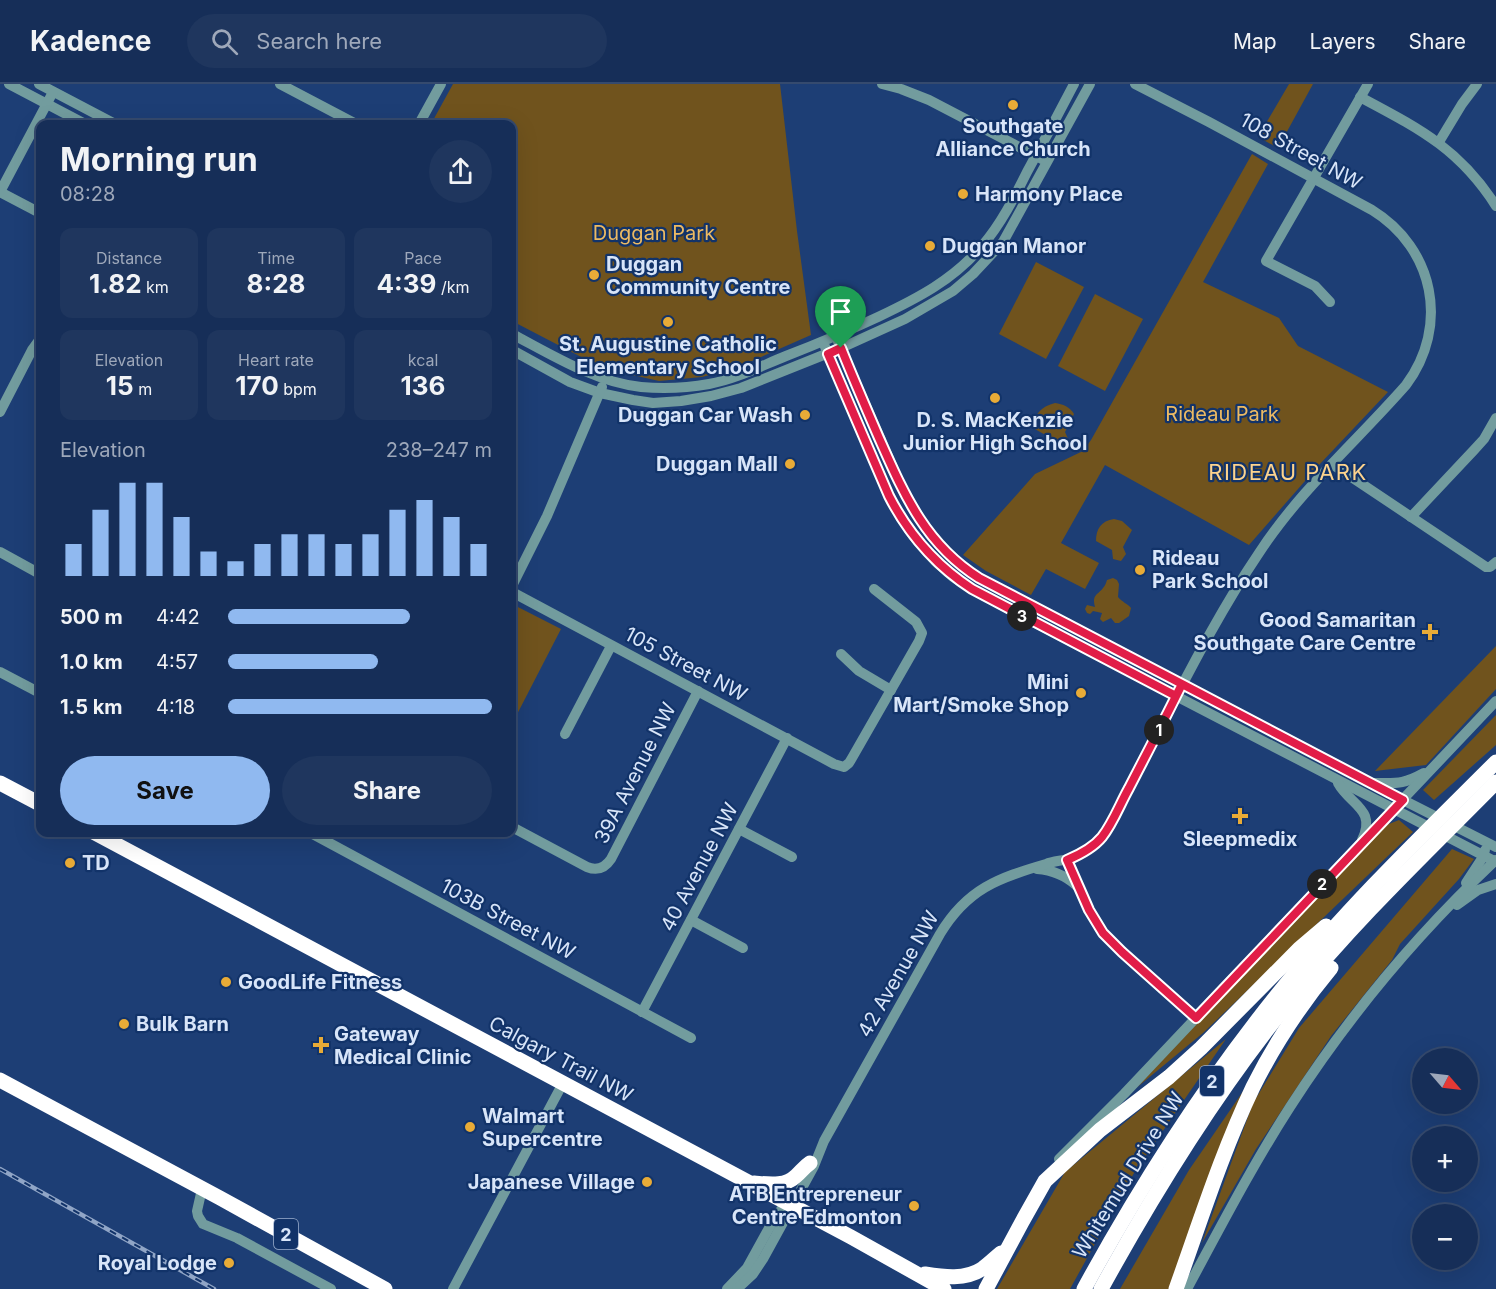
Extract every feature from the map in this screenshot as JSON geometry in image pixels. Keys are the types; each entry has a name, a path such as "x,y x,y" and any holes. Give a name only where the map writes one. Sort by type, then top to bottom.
{"highway":[{"name":"Whitemud Drive NW","path":"1084,1289 1151,1172 1214,1077 1288,982 1367,892 1496,762"},
{"name":"Whitemud Drive NW","path":"1101,1289 1153,1198 1224,1087 1293,996 1354,926 1496,782"},
{"path":"0,783 36,802"},
{"name":"Calgary Trail NW","path":"102,837 944,1289"},
{"path":"986,1289 1046,1181 1100,1130 1201,1048 1299,949 1367,892"},
{"path":"1176,1289 1226,1151 1253,1087 1300,1008 1342,954 1354,926"},
{"name":"2","path":"0,1080 385,1289"},
{"path":"750,1183 786,1182 796,1176 814,1157"},
{"path":"916,1273 952,1277 970,1274 982,1269 1008,1247"}],"street":[{"path":"9,84 77,120"},
{"path":"39,84 107,120"},
{"path":"280,84 348,120"},
{"path":"421,120 441,84"},
{"path":"882,84 929,100 1048,162"},
{"path":"516,336 566,362 605,378 652,388 681,388 711,384 823,342 931,290 967,262 999,223 1074,84"},
{"path":"516,352 564,379 600,393 653,403 681,401 741,388 828,354 905,319 953,291 973,274 1003,242 1090,84"},
{"name":"108 Street NW","path":"1135,84 1372,210 1395,227 1410,244 1426,276"},
{"path":"1330,303 1315,286 1266,261 1368,84"},
{"path":"1439,142 1477,84"},
{"path":"38,120 53,92"},
{"path":"1360,98 1439,142 1467,167 1496,206"},
{"path":"36,125 0,192 36,211"},
{"name":"42 Avenue NW","path":"737,1289 758,1266 814,1157 937,939 954,914 967,899 1000,880 1031,868 1067,860 1077,855 1094,844 1106,830 1182,684 1260,551 1288,513 1411,379 1426,343 1431,317 1426,276"},
{"path":"836,336 902,488 930,535 950,557 979,578 1403,800 1490,843 1495,861"},
{"path":"823,342 895,507 914,536 935,561 953,576 972,589 1495,861"},
{"path":"0,412 36,345"},
{"path":"516,578 547,516 605,378"},
{"path":"1411,517 1484,439 1496,418"},
{"path":"1332,464 1411,517 1491,565"},
{"path":"0,552 36,572"},
{"path":"841,654 859,671 891,690 919,642 922,633 916,622 874,588"},
{"name":"105 Street NW","path":"516,594 834,764 844,767 849,763 891,690"},
{"path":"565,734 612,646"},
{"path":"0,672 36,691"},
{"name":"39A Avenue NW","path":"516,829 591,869 605,867 698,691"},
{"path":"1046,1181 1058,1160 1124,1094 1496,701"},
{"name":"40 Avenue NW","path":"642,1012 787,738"},
{"path":"1371,783 1399,783 1411,780 1430,770"},
{"path":"1336,780 1342,790 1358,804 1366,818 1366,830 1360,843"},
{"path":"739,829 792,857"},
{"name":"103B Street NW","path":"318,837 691,1038"},
{"path":"1458,897 1483,856 1485,847 1490,843"},
{"path":"1067,860 1095,922 1106,937 1196,1018"},
{"path":"1186,1289 1260,1156 1307,1081 1368,1000 1433,923 1495,861"},
{"path":"1031,868 1058,873 1071,880 1079,888"},
{"path":"1433,923 1478,890 1496,884"},
{"path":"691,920 743,948"},
{"path":"453,1289 563,1083"},
{"path":"202,1189 197,1211 203,1224 231,1235 330,1289"},
{"name":"42 Avenue NW","path":"727,1289 747,1268 774,1220 789,1204"}],"green space":[{"name":"Duggan Park","path":"453,84 780,84 811,335 736,368 702,377 659,381 619,372 587,360 516,323 516,120 433,120"},
{"path":"1289,84 1313,84 1278,148 1258,137"},
{"name":"Rideau Park","path":"1252,154 1268,164 1203,282 1279,318 1298,346 1388,392 1319,465 1249,545 1105,465 1061,543 1099,563 1085,589 1046,569 1031,595 986,571 963,555 1035,474 1083,451 1091,440"},
{"path":"1036,262 1084,287 1046,359 999,334"},
{"path":"1095,294 1143,319 1105,391 1058,366"},
{"path":"1055,403 1066,406 1074,414 1065,432 1069,441 1065,448 1060,450 1052,446 1049,437 1033,428 1039,412"},
{"path":"1114,519 1122,521 1132,530 1123,547 1126,554 1121,561 1113,559 1112,550 1096,541 1100,526"},
{"path":"1113,578 1119,584 1118,597 1131,608 1129,616 1119,623 1115,623 1111,618 1103,622 1100,619 1102,613 1093,611 1090,614 1085,609 1087,605 1095,607 1096,596 1107,580"},
{"path":"516,606 561,629 516,716"},
{"path":"1496,646 1496,689 1426,765 1375,771"},
{"path":"1496,715 1496,745 1434,800 1423,790"},
{"path":"1399,820 1413,832 1203,1033 1135,1089 1384,826"},
{"path":"1452,849 1474,859 1459,879 1400,944 1392,960 1331,1036 1256,1149 1202,1243 1253,1103 1299,1028"},
{"path":"1226,1039 1134,1173 1070,1289 997,1289 1065,1172"},
{"path":"1246,1087 1171,1289 1120,1289 1189,1170"}],"railway":[{"path":"0,1169 214,1289"}],"place":[{"name":"Southgate Alliance Church","path":"1013,105"},
{"name":"Harmony Place","path":"963,194"},
{"name":"Duggan Manor","path":"930,246"},
{"name":"Duggan Community Centre","path":"594,275"},
{"name":"St. Augustine Catholic Elementary School","path":"668,322"},
{"name":"D. S. MacKenzie Junior High School","path":"995,398"},
{"name":"Duggan Car Wash","path":"805,415"},
{"name":"Duggan Mall","path":"790,464"},
{"name":"Rideau Park School","path":"1140,570"},
{"name":"Good Samaritan Southgate Care Centre","path":"1430,632"},
{"name":"Mini Mart/Smoke Shop","path":"1081,693"},
{"name":"Sleepmedix","path":"1240,816"},
{"name":"TD","path":"70,863"},
{"name":"GoodLife Fitness","path":"226,982"},
{"name":"Bulk Barn","path":"124,1024"},
{"name":"Gateway Medical Clinic","path":"321,1045"},
{"name":"Walmart Supercentre","path":"470,1127"},
{"name":"Japanese Village","path":"647,1182"},
{"name":"ATB Entrepreneur Centre Edmonton","path":"914,1206"},
{"name":"Royal Lodge","path":"229,1263"}],"district":[{"name":"RIDEAU PARK","path":"1288,472"}],"route":[{"path":"841,348 828,354 889,496 914,536 944,570 972,589 1176,696 1182,684 1403,800 1196,1018 1103,933 1089,910 1067,860 1103,836 1173,704 1182,684 979,578 950,557 930,535 902,488 841,348"}]}
